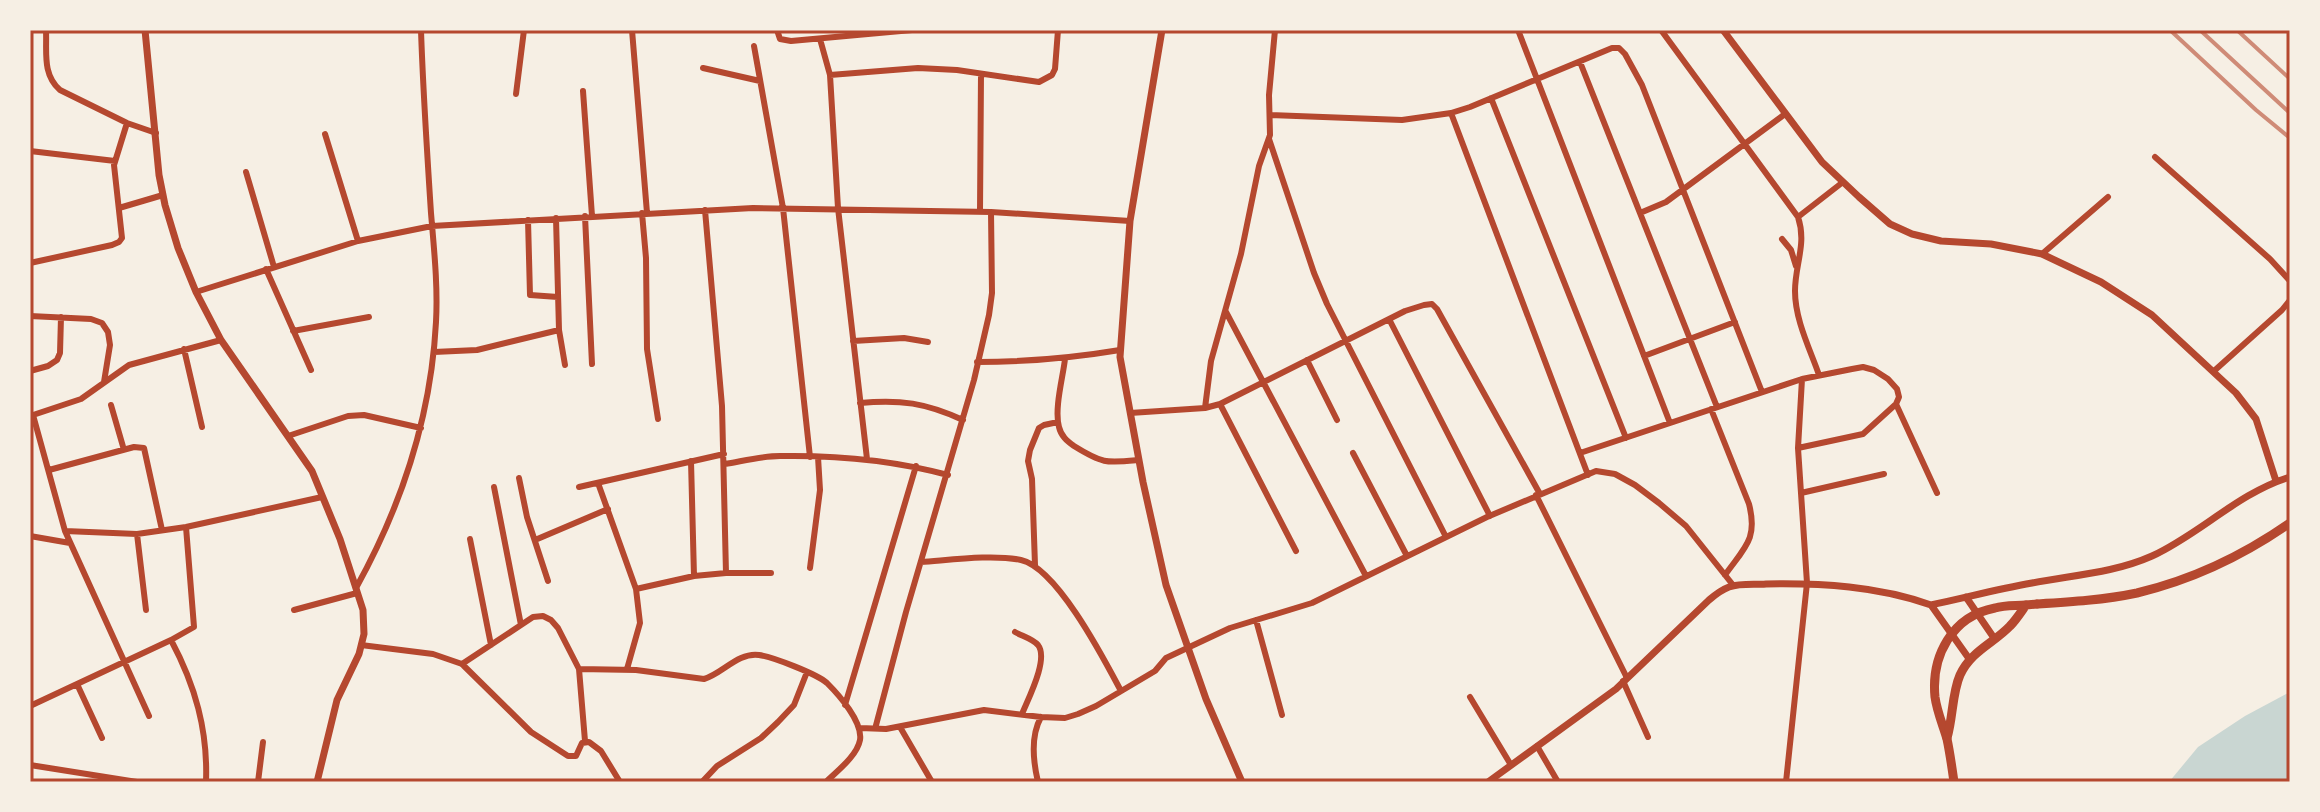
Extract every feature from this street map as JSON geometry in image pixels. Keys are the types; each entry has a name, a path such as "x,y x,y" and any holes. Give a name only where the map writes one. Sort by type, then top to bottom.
{"main road":[{"path":"1954,782 1934,686 1942,648 1951,633 1978,613 1995,607 2093,600 2137,593 2172,582 2208,570 2263,542 2290,523"},
{"path":"1947,738 1959,678 1970,660 2009,627 2026,605"}],"street":[{"path":"46,30 46,66 51,82 60,90 127,123 156,133"},
{"path":"145,30 163,195 178,248 221,340 312,471 340,539 363,610 364,634 359,654 337,700 317,782"},
{"path":"294,610 357,590 398,504 421,428 434,352 436,273 421,30"},
{"path":"516,94 524,30"},
{"path":"632,30 644,213 647,349 658,419"},
{"path":"777,30 780,39 785,41 912,30"},
{"path":"830,75 918,68 1039,82 1052,75 1055,69 1058,30"},
{"path":"1162,30 1130,221 1120,350 1139,460 1166,585 1206,699 1242,782"},
{"path":"1205,408 1211,361 1241,254 1259,166 1269,139 1275,30"},
{"path":"1518,30 1670,423"},
{"path":"1661,30 1798,217 1803,243 1796,266 1795,294 1798,315 1819,375"},
{"path":"1723,30 1822,162 1890,224 1912,234 1941,241 1991,244 2042,254 2101,282 2152,315 2214,371 2256,419 2276,481"},
{"path":"820,39 830,75 838,208 867,459"},
{"path":"754,46 783,208 810,457"},
{"path":"1270,115 1402,120 1451,113 1612,48 1619,48 1642,85 1762,392"},
{"path":"1580,62 1690,339 1749,504 1753,531 1725,575"},
{"path":"703,68 760,81"},
{"path":"980,211 981,74"},
{"path":"583,91 592,364"},
{"path":"1491,98 1626,438"},
{"path":"1451,113 1588,475"},
{"path":"1640,213 1666,202 1785,114"},
{"path":"30,263 119,242 122,238 115,161 127,123"},
{"path":"325,134 358,241"},
{"path":"1269,139 1327,304 1446,537"},
{"path":"30,151 115,161"},
{"path":"2155,157 2270,259 2290,281"},
{"path":"246,172 270,268 311,370"},
{"path":"1798,217 1843,182"},
{"path":"119,208 163,195"},
{"path":"2042,254 2108,197"},
{"path":"196,292 358,241 432,226 783,208 980,211 1130,221"},
{"path":"705,210 725,464 726,573"},
{"path":"875,729 977,362 992,293 991,212"},
{"path":"556,218 559,330 565,365"},
{"path":"528,220 528,291 533,297 558,297"},
{"path":"1782,239 1791,250 1796,266"},
{"path":"2214,371 2290,300"},
{"path":"1130,413 1205,408 1220,404 1389,319 1432,304 1538,495 1625,680 1648,737"},
{"path":"1226,312 1366,576"},
{"path":"30,316 91,319 102,323 108,332 110,345 104,382"},
{"path":"30,371 57,360 61,317"},
{"path":"293,331 369,317"},
{"path":"1389,319 1490,516"},
{"path":"1644,356 1735,322"},
{"path":"434,352 477,350 559,330"},
{"path":"853,341 904,338 928,342"},
{"path":"149,716 65,531 32,415 81,399 129,365 221,340"},
{"path":"184,349 202,427"},
{"path":"977,362 1065,359 1120,350"},
{"path":"1065,359 1058,422 1066,440 1096,460 1139,460"},
{"path":"1307,360 1337,420"},
{"path":"1580,453 1819,375 1863,367 1888,379 1897,389 1899,397 1896,404 1863,434 1798,448"},
{"path":"1786,782 1807,583 1798,448 1802,379"},
{"path":"860,403 887,400 913,402 963,420"},
{"path":"1220,404 1296,551"},
{"path":"1896,404 1937,493"},
{"path":"111,405 124,450"},
{"path":"288,436 348,416 364,415 421,428"},
{"path":"1035,565 1032,479 1028,461 1039,428 1058,422"},
{"path":"49,470 140,446 144,448 162,530"},
{"path":"1353,453 1407,556"},
{"path":"579,487 724,454"},
{"path":"725,464 778,456 867,459 916,466 948,475"},
{"path":"810,568 820,490 818,457"},
{"path":"691,461 694,576"},
{"path":"845,705 916,466"},
{"path":"860,728 900,727 984,710 1041,717 1065,718 1078,714 1155,671 1166,658 1230,628 1312,603 1490,516 1596,471 1615,474 1635,485 1686,526 1733,585"},
{"path":"1801,493 1884,474"},
{"path":"1488,782 1625,680 1709,600 1733,585 1807,583 1899,595 1931,605 2029,583 2117,569 2153,556 2225,509 2276,481 2290,477"},
{"path":"519,478 548,581"},
{"path":"598,483 636,589 640,623 627,669"},
{"path":"494,487 521,625"},
{"path":"65,531 137,534 186,527 322,497"},
{"path":"535,540 608,509"},
{"path":"30,706 194,627 186,527"},
{"path":"137,534 146,610"},
{"path":"30,536 70,543"},
{"path":"470,539 491,645"},
{"path":"921,562 1006,558 1035,565 1090,635 1121,691"},
{"path":"636,589 694,576 771,573"},
{"path":"1966,597 1994,638"},
{"path":"1931,605 1970,660"},
{"path":"361,645 433,654 462,664 531,732 568,756 576,756 585,741 579,669 551,620 543,616 533,617 462,664"},
{"path":"1256,620 1282,715"},
{"path":"1015,632 1036,642 1042,656 1022,714"},
{"path":"171,640 197,698 204,730 206,782"},
{"path":"579,669 627,669 704,679 734,662 757,654 807,672 827,684 855,717 860,728 861,739 857,748 826,782"},
{"path":"702,782 717,766 761,738 794,705 807,672"},
{"path":"77,684 102,738"},
{"path":"1470,697 1511,765"},
{"path":"1038,782 1033,743 1035,727 1041,717"},
{"path":"900,727 932,782"},
{"path":"585,741 601,751 620,782"},
{"path":"258,782 263,742"},
{"path":"1537,746 1558,782"},
{"path":"30,765 137,782"}],"shaded area":[{"path":"2290,692 2290,782 2169,782 2198,747 2245,716"}],"railway":[{"path":"2170,30 2290,138"},
{"path":"2200,30 2290,113"},
{"path":"2237,30 2290,79"}]}
